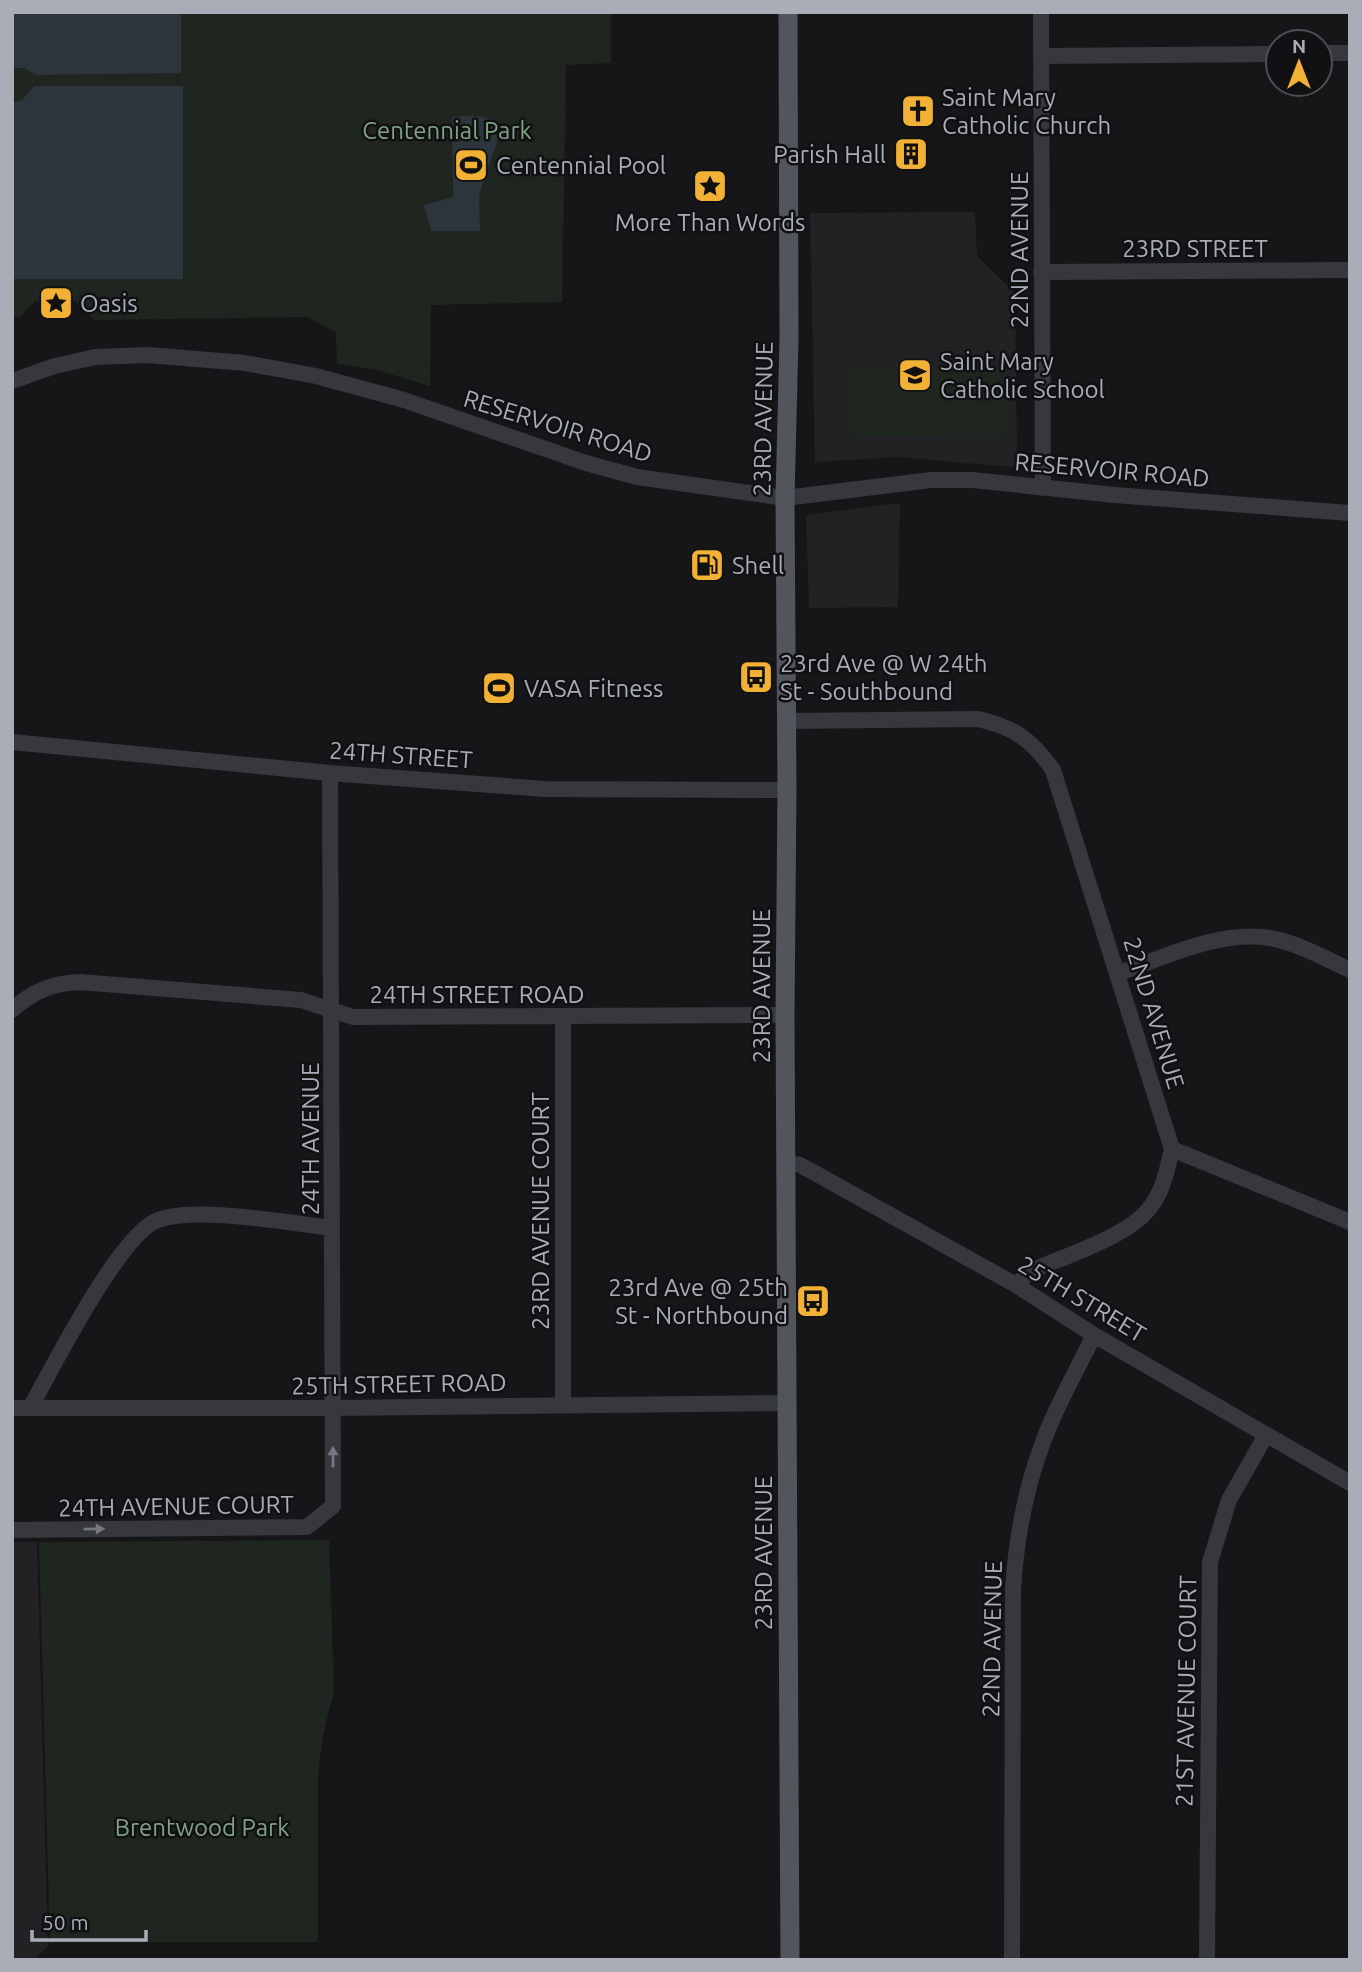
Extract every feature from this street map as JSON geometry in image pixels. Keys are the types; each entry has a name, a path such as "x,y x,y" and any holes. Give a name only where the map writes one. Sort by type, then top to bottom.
{"main road":[{"name":"23RD AVENUE","path":"788,12 785,1015 790,1960"}],"street":[{"name":"22ND AVENUE","path":"1041,12 1043,488"},
{"path":"1042,56 1264,54"},
{"name":"23RD STREET","path":"1041,272 1350,270"},
{"name":"RESERVOIR ROAD","path":"12,381 55,366 95,357 148,355 245,363 328,379 404,400 564,456 637,477 786,498 952,479 1350,513"},
{"name":"22ND AVENUE","path":"787,721 978,719 1002,724 1022,735 1041,753 1053,770 1119,973 1172,1149"},
{"name":"24TH STREET","path":"12,742 330,773 545,789 787,790"},
{"name":"24TH AVENUE","path":"330,773 333,1506"},
{"path":"1119,973 1195,947 1242,936 1271,938 1301,947 1350,970"},
{"name":"24TH STREET ROAD","path":"12,1010 25,998 48,986 80,982 301,1000 353,1017 785,1015"},
{"name":"23RD AVENUE COURT","path":"563,1017 564,1405"},
{"path":"1016,1285 1030,1270 1093,1246 1130,1225 1147,1211 1166,1175 1172,1149 1350,1222"},
{"name":"25TH STREET","path":"786,1162 806,1169 1016,1285 1094,1335 1350,1483"},
{"path":"30,1408 116,1260 144,1228 154,1221 171,1216 201,1215 332,1228"},
{"name":"22ND AVENUE","path":"1012,1960 1015,1556 1027,1493 1043,1441 1094,1335"},
{"name":"25TH STREET ROAD","path":"12,1408 787,1404"},
{"name":"21ST AVENUE COURT","path":"1207,1960 1210,1562 1229,1500 1266,1436"},
{"name":"24TH AVENUE COURT","path":"12,1530 307,1527 333,1506"}],"shaded area":[{"path":"12,12 181,12 181,73 36,75 24,68 12,68"},
{"path":"34,86 183,86 183,279 12,279 12,103 22,100"},
{"name":"Centennial Pool","path":"474,116 488,119 497,128 499,136 479,195 480,231 431,231 424,205 453,197 452,117"},
{"name":"Saint Mary Catholic School","path":"975,212 977,256 1015,293 1017,460 1012,467 898,457 815,462 810,213"},
{"path":"900,503 898,607 809,608 806,515"},
{"path":"12,1542 37,1542 48,1946 34,1960 12,1960"}],"green space":[{"name":"Centennial Park","path":"181,12 611,12 611,63 566,65 562,302 431,305 430,386 377,370 337,364 336,333 308,317 94,320 74,300 35,301 20,317 12,317 12,279 183,279 182,86 12,103 12,68 181,73"},
{"path":"849,369 1004,370 1004,437 849,436"},
{"name":"Brentwood Park","path":"329,1540 334,1691 323,1735 318,1772 318,1942 50,1944 39,1542"}],"place":[{"name":"Saint Mary Catholic Church","path":"918,111"},
{"name":"Parish Hall","path":"911,154"},
{"name":"Centennial Pool","path":"471,165"},
{"name":"More Than Words","path":"710,186"},
{"name":"Oasis","path":"56,303"},
{"name":"Saint Mary Catholic School","path":"915,375"},
{"name":"Shell","path":"707,565"},
{"name":"23rd Ave @ W 24th St - Southbound","path":"756,677"},
{"name":"VASA Fitness","path":"499,688"},
{"name":"23rd Ave @ 25th St - Northbound","path":"813,1301"}]}
